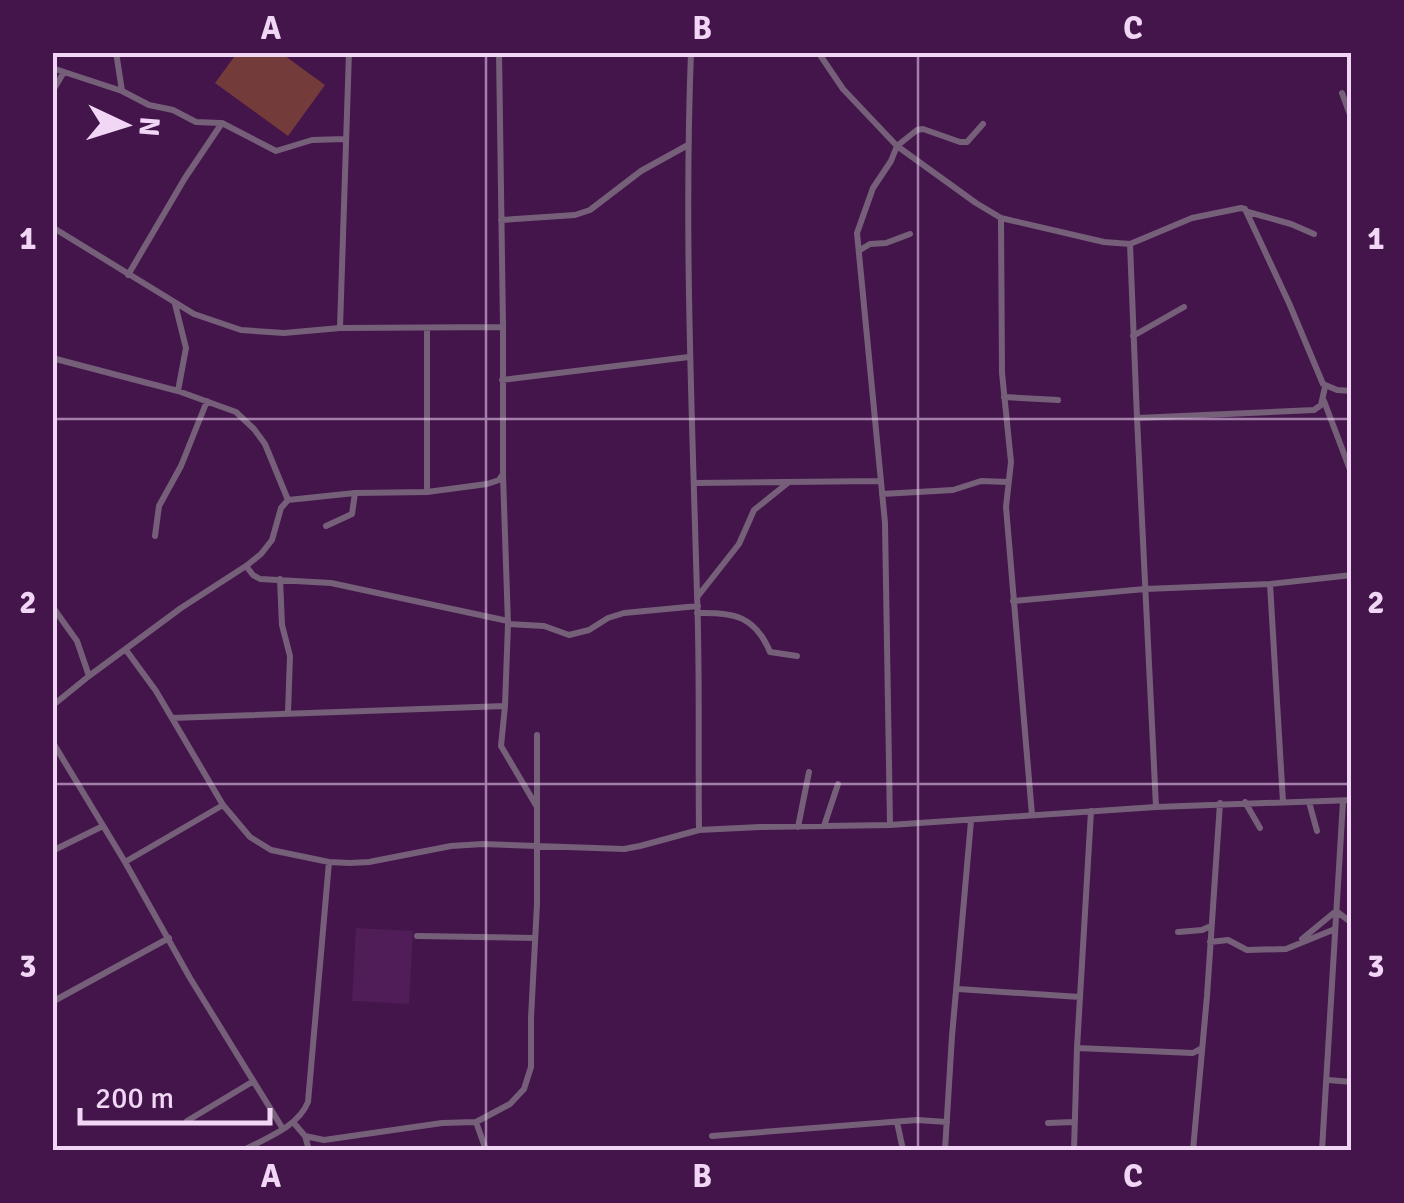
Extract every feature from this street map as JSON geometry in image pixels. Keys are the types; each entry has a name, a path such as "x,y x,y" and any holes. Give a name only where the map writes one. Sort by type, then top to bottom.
{"street":[{"path":"116,52 122,90"},
{"path":"340,328 349,52"},
{"path":"500,52 502,474 508,622 500,746 536,806"},
{"path":"691,52 689,357 698,596 700,830"},
{"path":"818,52 844,89 897,146 1001,218 1104,242 1130,244 1204,214 1241,208 1314,234"},
{"path":"52,68 122,90 196,122 222,123 276,152 318,139 345,140"},
{"path":"52,92 64,72"},
{"path":"1342,92 1352,120"},
{"path":"128,276 222,123"},
{"path":"890,826 887,566 857,233 870,195 897,146 916,130 967,142 983,124"},
{"path":"500,220 576,215 590,210 641,172 688,145"},
{"path":"1136,418 1314,410 1321,405 1325,387 1247,211"},
{"path":"1001,218 1001,352 1011,462 1006,507 1032,815"},
{"path":"52,227 194,314 241,330 284,333 340,328 503,327"},
{"path":"858,251 910,234"},
{"path":"1130,244 1156,806"},
{"path":"174,302 186,348 178,391"},
{"path":"1134,336 1184,307"},
{"path":"426,329 427,492"},
{"path":"502,380 689,357"},
{"path":"52,358 178,391 236,412 254,429 271,456 288,500"},
{"path":"1325,387 1352,391"},
{"path":"1004,397 1058,400"},
{"path":"1323,399 1352,475"},
{"path":"156,536 158,506 182,466 207,401"},
{"path":"52,706 181,608 261,554 272,540 281,508 288,500 355,493 427,492 487,484 502,474"},
{"path":"698,596 738,544 756,508 790,481"},
{"path":"694,483 880,481"},
{"path":"882,494 952,490 980,481 1008,482"},
{"path":"326,526 352,514 355,493"},
{"path":"246,566 256,578 340,585 508,622 544,626 569,635 624,613 720,612 735,615 763,634 770,652 797,656"},
{"path":"1013,601 1145,588 1270,584 1352,574"},
{"path":"280,579 282,625 290,656 288,713"},
{"path":"1270,584 1284,802"},
{"path":"52,606 76,641 89,676"},
{"path":"126,650 240,828 259,844 283,854 330,862 369,862 451,846 624,848 700,830 890,826 1156,806 1347,800 1336,911 1322,1150"},
{"path":"172,718 505,706"},
{"path":"305,1136 324,1140 442,1123 476,1122 516,1100 528,1082 538,736"},
{"path":"52,741 283,1129"},
{"path":"798,826 808,772"},
{"path":"824,826 838,784"},
{"path":"1246,802 1260,828"},
{"path":"1309,802 1317,831"},
{"path":"1193,1150 1220,804"},
{"path":"125,862 223,805"},
{"path":"1074,1150 1091,812"},
{"path":"945,1150 971,821"},
{"path":"52,851 102,826"},
{"path":"244,1150 283,1129 306,1109 330,862"},
{"path":"1336,911 1352,923"},
{"path":"1296,945 1336,911"},
{"path":"1178,932 1212,926"},
{"path":"1210,942 1228,940 1247,950 1286,949 1335,929"},
{"path":"417,936 535,938"},
{"path":"52,1002 168,938"},
{"path":"958,990 1080,997"},
{"path":"1077,1048 1193,1053 1201,1048"},
{"path":"1328,1080 1352,1082"},
{"path":"187,1121 252,1082"},
{"path":"712,1136 917,1120 947,1122"},
{"path":"293,1122 305,1136 309,1150"},
{"path":"476,1122 486,1150"},
{"path":"898,1122 903,1150"},
{"path":"1048,1123 1074,1122"}],"shaded area":[{"path":"237,53 281,53 325,85 288,136 215,83"},
{"path":"356,928 413,931 409,1004 352,1001"}]}
